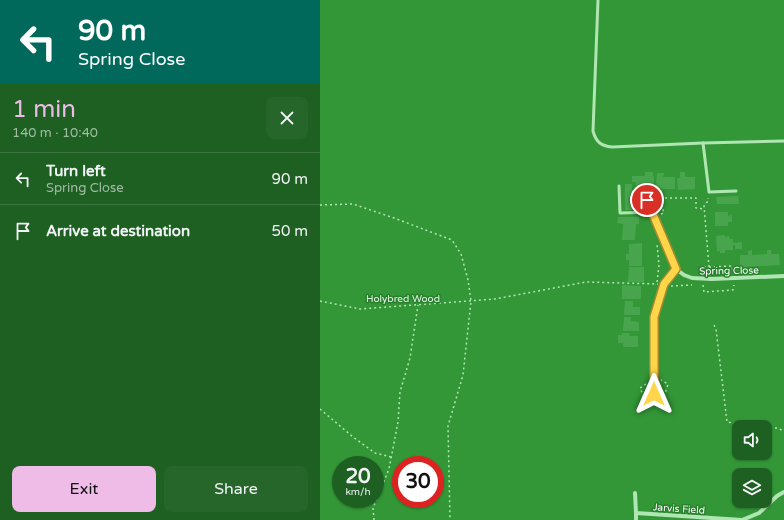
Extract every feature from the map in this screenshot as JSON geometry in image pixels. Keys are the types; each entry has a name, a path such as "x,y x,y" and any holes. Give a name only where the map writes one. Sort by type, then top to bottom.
{"street":[{"path":"647,200 676,269 666,285 654,317 654,394"},
{"name":"Spring Close","path":"676,269 692,278 712,279 784,276"},
{"path":"635,492 636,520"},
{"name":"Jarvis Field","path":"636,513 742,520 759,513 777,496 784,492"}],"lane":[{"path":"598,0 593,131 598,142 604,146 612,148 703,143 784,141"},
{"path":"703,143 708,192 736,191"},
{"path":"619,186 620,213 652,212"}],"path":[{"path":"702,274 704,267 709,267 704,208 708,201 708,192"},
{"path":"647,200 658,196 659,198 696,198 696,208 704,208"},
{"path":"659,198 664,213 661,214 662,218"},
{"path":"320,205 353,204 452,240 461,254 468,280 471,301 463,375 448,426 450,520"},
{"path":"655,288 659,265 657,240"},
{"path":"320,301 360,309 495,299 586,282 696,285"},
{"path":"703,285 704,292 734,290 735,283"},
{"path":"374,520 373,508 389,469 398,422 400,392 410,358 418,305"},
{"path":"714,325 716,329 727,422 732,423"},
{"path":"649,381 640,388 644,397 654,394 664,397 668,384 662,382 659,378"},
{"path":"320,409 353,438 375,453 391,457"},
{"path":"772,428 777,428 784,431"}],"green space":[{"name":"Holybred Wood","path":"320,0 784,0 784,520 320,520"}],"building":[{"path":"645,172 653,172 654,188 636,188 636,182 632,182 632,176 645,176"},
{"path":"680,172 685,172 685,177 695,177 695,189 678,190 677,178 680,178"},
{"path":"657,173 664,173 663,177 675,177 675,189 656,189"},
{"path":"625,184 632,184 632,210 625,210"},
{"path":"738,196 739,204 717,204 716,197"},
{"path":"715,212 728,212 728,216 732,215 732,222 728,222 728,226 715,226"},
{"path":"618,217 639,217 639,224 636,224 635,240 622,240 623,224 617,223"},
{"path":"725,235 725,237 729,236 730,239 733,239 733,243 742,242 742,249 735,249 735,245 733,245 733,250 725,250 725,253 720,253 720,251 717,251 716,236"},
{"path":"642,243 642,266 629,266 629,260 626,260 626,254 629,254 629,244"},
{"path":"752,250 752,255 767,254 767,250 771,250 771,254 779,254 780,265 740,267 740,255 748,255 748,251"},
{"path":"629,267 644,267 644,282 628,282"},
{"path":"622,285 641,286 641,299 622,299"},
{"path":"625,301 633,301 633,307 640,307 640,315 624,315"},
{"path":"624,317 631,317 631,321 639,322 639,331 623,331"},
{"path":"622,333 630,333 629,336 638,336 638,347 623,347 623,343 618,343 618,335 622,335"}],"route":[{"path":"647,200 676,269 664,284 654,317 654,394"}]}
